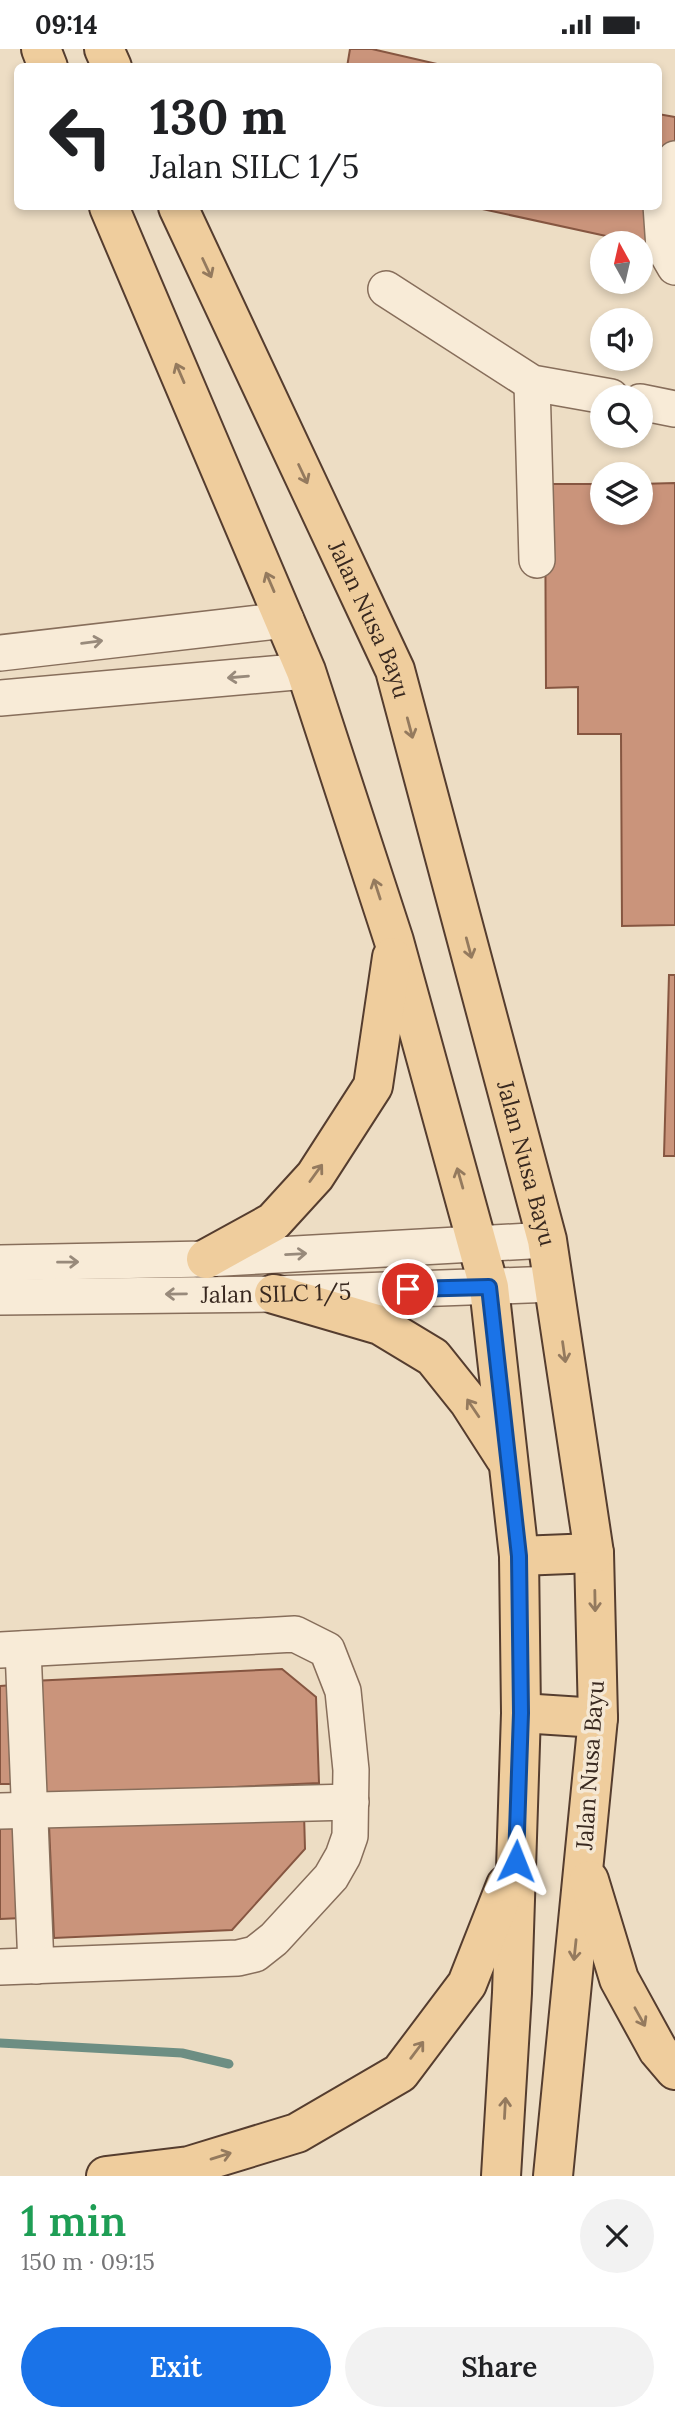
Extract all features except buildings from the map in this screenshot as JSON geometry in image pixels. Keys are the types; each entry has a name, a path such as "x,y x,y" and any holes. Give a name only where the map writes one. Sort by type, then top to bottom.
{"main road":[{"path":"109,210 306,671 394,941 489,1287 519,1556 521,1713 512,1993 501,2176"},
{"name":"Jalan Nusa Bayu","path":"179,210 395,670 547,1240 594,1553 597,1719 553,2176"},
{"path":"206,1259 273,1222 314,1176 373,1086 394,941"},
{"path":"274,1294 380,1325 433,1357 469,1402 510,1465"},
{"path":"519,1556 594,1553"},
{"path":"521,1713 597,1719"},
{"path":"106,2176 189,2167 296,2133 400,2073 467,1984 516,1861"},
{"path":"584,1861 619,1979 658,2050 675,2070"}],"street":[{"path":"662,202 675,159"},
{"path":"661,210 664,248 675,267"},
{"path":"386,289 532,383 590,393"},
{"path":"532,383 537,561"},
{"path":"653,405 675,409"},
{"path":"0,653 286,619"},
{"path":"53,647 60,692"},
{"path":"0,698 306,671"},
{"name":"Jalan SILC 1/5","path":"0,1263 206,1259 547,1240"},
{"name":"Jalan SILC 1/5","path":"0,1297 274,1294 554,1284"},
{"path":"0,1967 36,1966 238,1958 255,1954 274,1939 331,1877 350,1836 352,1770 343,1691 327,1650 295,1634 12,1650 15,1810 36,1966"},
{"path":"15,1810 351,1802"}],"waterway":[{"path":"0,2043 182,2053 229,2064"}],"route":[{"path":"408,1289 489,1287 519,1556 521,1713 516,1861"}]}
